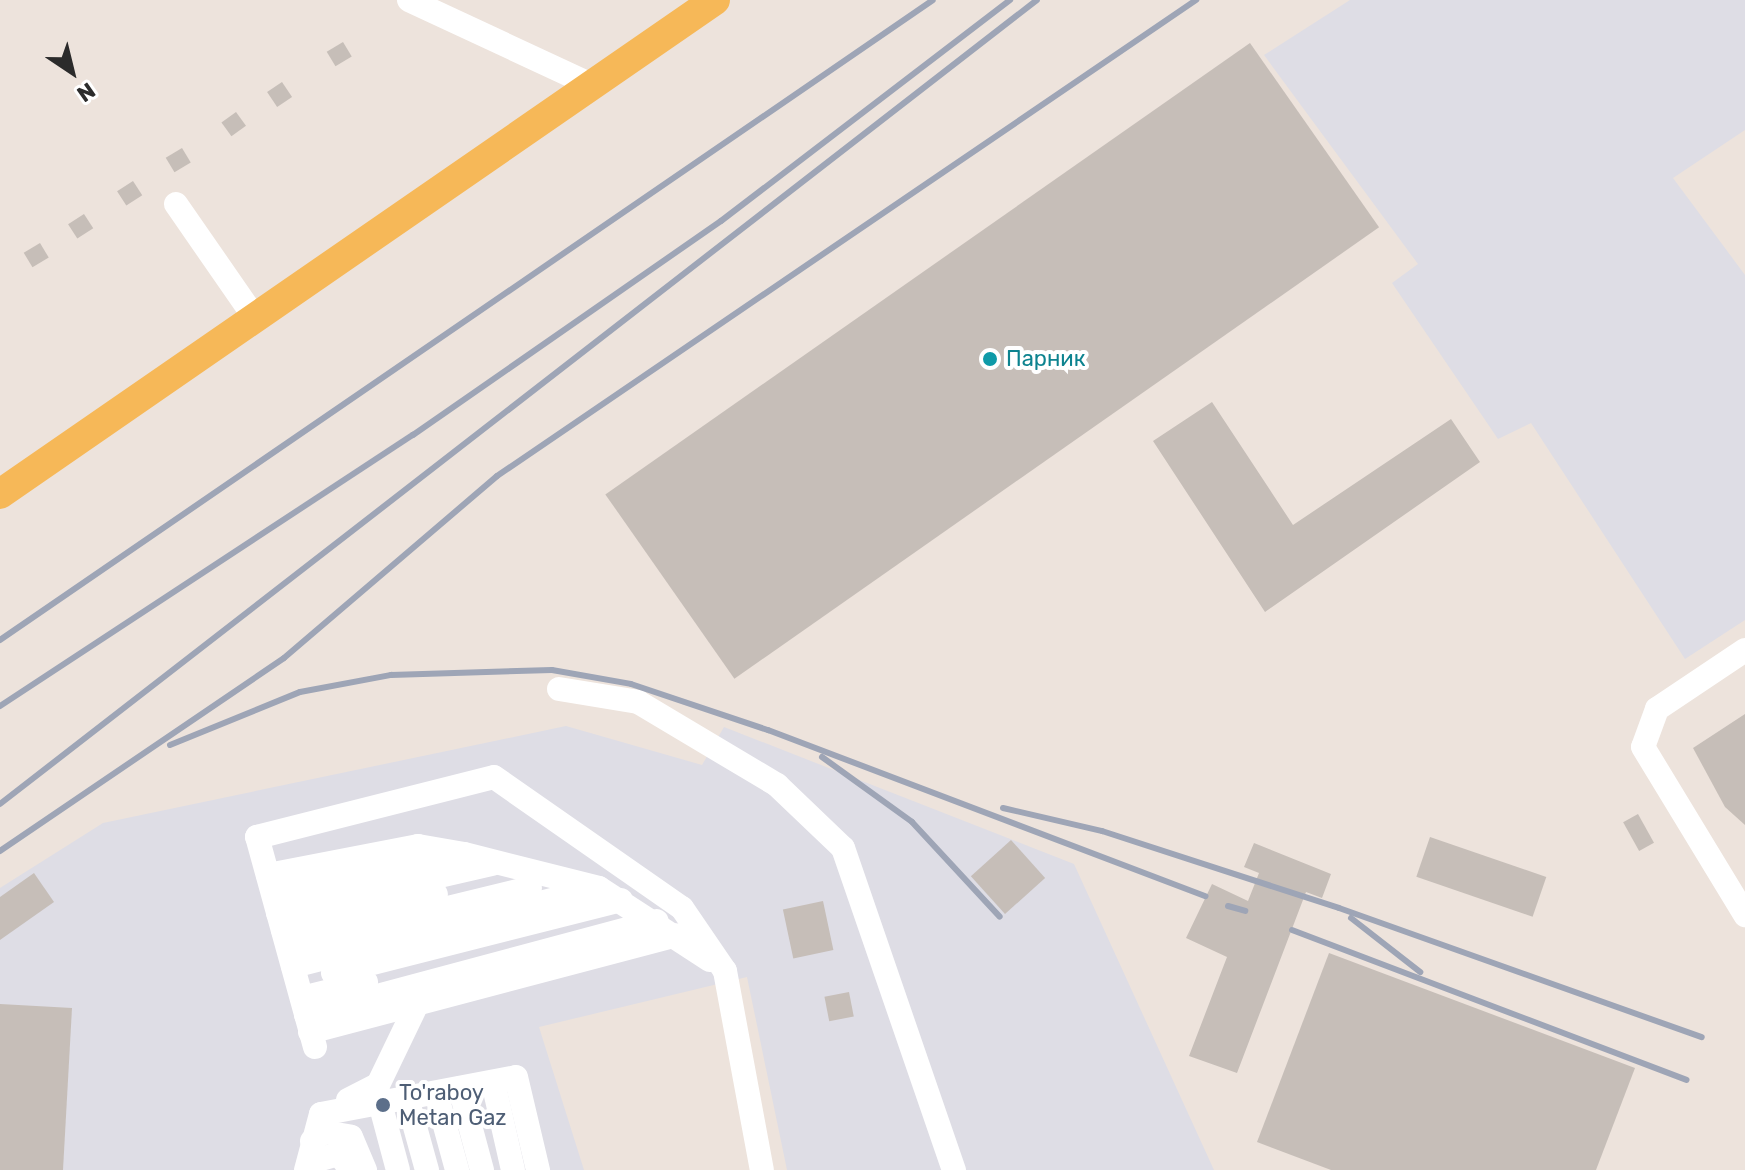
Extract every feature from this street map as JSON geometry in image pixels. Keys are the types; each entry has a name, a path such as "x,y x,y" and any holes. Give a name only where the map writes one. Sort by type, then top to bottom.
{"main road":[{"path":"2,487 255,318 715,0"}],"street":[{"path":"409,0 591,85"},
{"path":"176,204 255,318"},
{"path":"1745,650 1657,709 1643,747 1745,915"},
{"path":"559,689 638,702 777,785 843,848 954,1170"},
{"path":"292,964 257,837 494,777 682,908 725,971 762,1170"},
{"path":"292,964 464,854 599,888 648,917 725,971"},
{"path":"292,964 502,862"},
{"path":"292,964 539,871"},
{"path":"292,964 568,879"},
{"path":"292,964 599,888"},
{"path":"292,964 648,917"},
{"path":"292,964 648,917"},
{"path":"292,964 417,1004 648,917"},
{"path":"321,1114 378,1085 417,1004"},
{"path":"321,1114 516,1077 538,1170"},
{"path":"398,1170 442,1091"},
{"path":"410,1170 442,1091"},
{"path":"427,1170 442,1091"},
{"path":"442,1091 442,1170"},
{"path":"442,1091 457,1170"},
{"path":"442,1091 468,1170"},
{"path":"442,1091 482,1170"},
{"path":"442,1091 497,1170"},
{"path":"442,1091 513,1170"},
{"path":"442,1091 525,1170"},
{"path":"354,1108 378,1170"},
{"path":"319,1162 321,1114"},
{"path":"319,1162 324,1132 351,1137 365,1170"},
{"path":"319,1162 339,1154 351,1170"}],"shaded area":[{"path":"1350,0 1745,0 1745,130 1673,178 1745,275 1745,620 1685,659 1531,423 1498,439 1392,283 1418,264 1264,55"},
{"path":"566,726 702,765 724,727 1074,864 1214,1170 787,1170 747,977 539,1027 584,1170 0,1170 0,888 103,823"}],"building":[{"path":"343,42 352,57 335,66 327,52"},
{"name":"Парник","path":"1250,43 1379,227 734,679 605,494"},
{"path":"282,82 292,97 277,107 267,92"},
{"path":"236,112 246,126 231,136 221,123"},
{"path":"182,148 191,163 174,172 166,158"},
{"path":"133,181 142,195 126,206 117,191"},
{"path":"84,214 93,228 77,239 68,224"},
{"path":"40,243 49,258 32,267 24,253"},
{"path":"1212,402 1293,525 1451,419 1480,462 1265,612 1153,441"},
{"path":"1745,714 1745,825 1725,807 1693,748"},
{"path":"1638,814 1654,843 1639,851 1623,822"},
{"path":"1430,837 1546,877 1533,917 1416,877"},
{"path":"1011,840 1045,878 1005,914 971,876"},
{"path":"1254,843 1331,874 1322,898 1306,892 1237,1073 1189,1056 1227,957 1186,938 1212,884 1248,901 1259,873 1244,867"},
{"path":"34,873 54,902 0,940 0,897"},
{"path":"823,901 833,950 793,958 783,910"},
{"path":"1329,953 1635,1068 1596,1170 1331,1170 1257,1142"},
{"path":"849,992 854,1017 829,1021 824,997"},
{"path":"0,1004 72,1008 63,1170 0,1170"}],"railway":[{"path":"0,640 933,0"},
{"path":"0,706 413,435 721,221 1010,0"},
{"path":"0,804 1037,0"},
{"path":"0,851 284,658 497,476 1196,0"},
{"path":"170,745 300,692 391,675 552,670 631,684 768,730 1206,896"},
{"path":"822,757 912,822 1000,917"},
{"path":"1003,808 1102,831 1339,908 1702,1037"},
{"path":"1228,906 1245,911"},
{"path":"1351,918 1420,972"},
{"path":"1292,930 1686,1080"}],"place":[{"name":"Парник","path":"990,359"},
{"name":"To'raboy Metan Gaz","path":"383,1105"}]}
